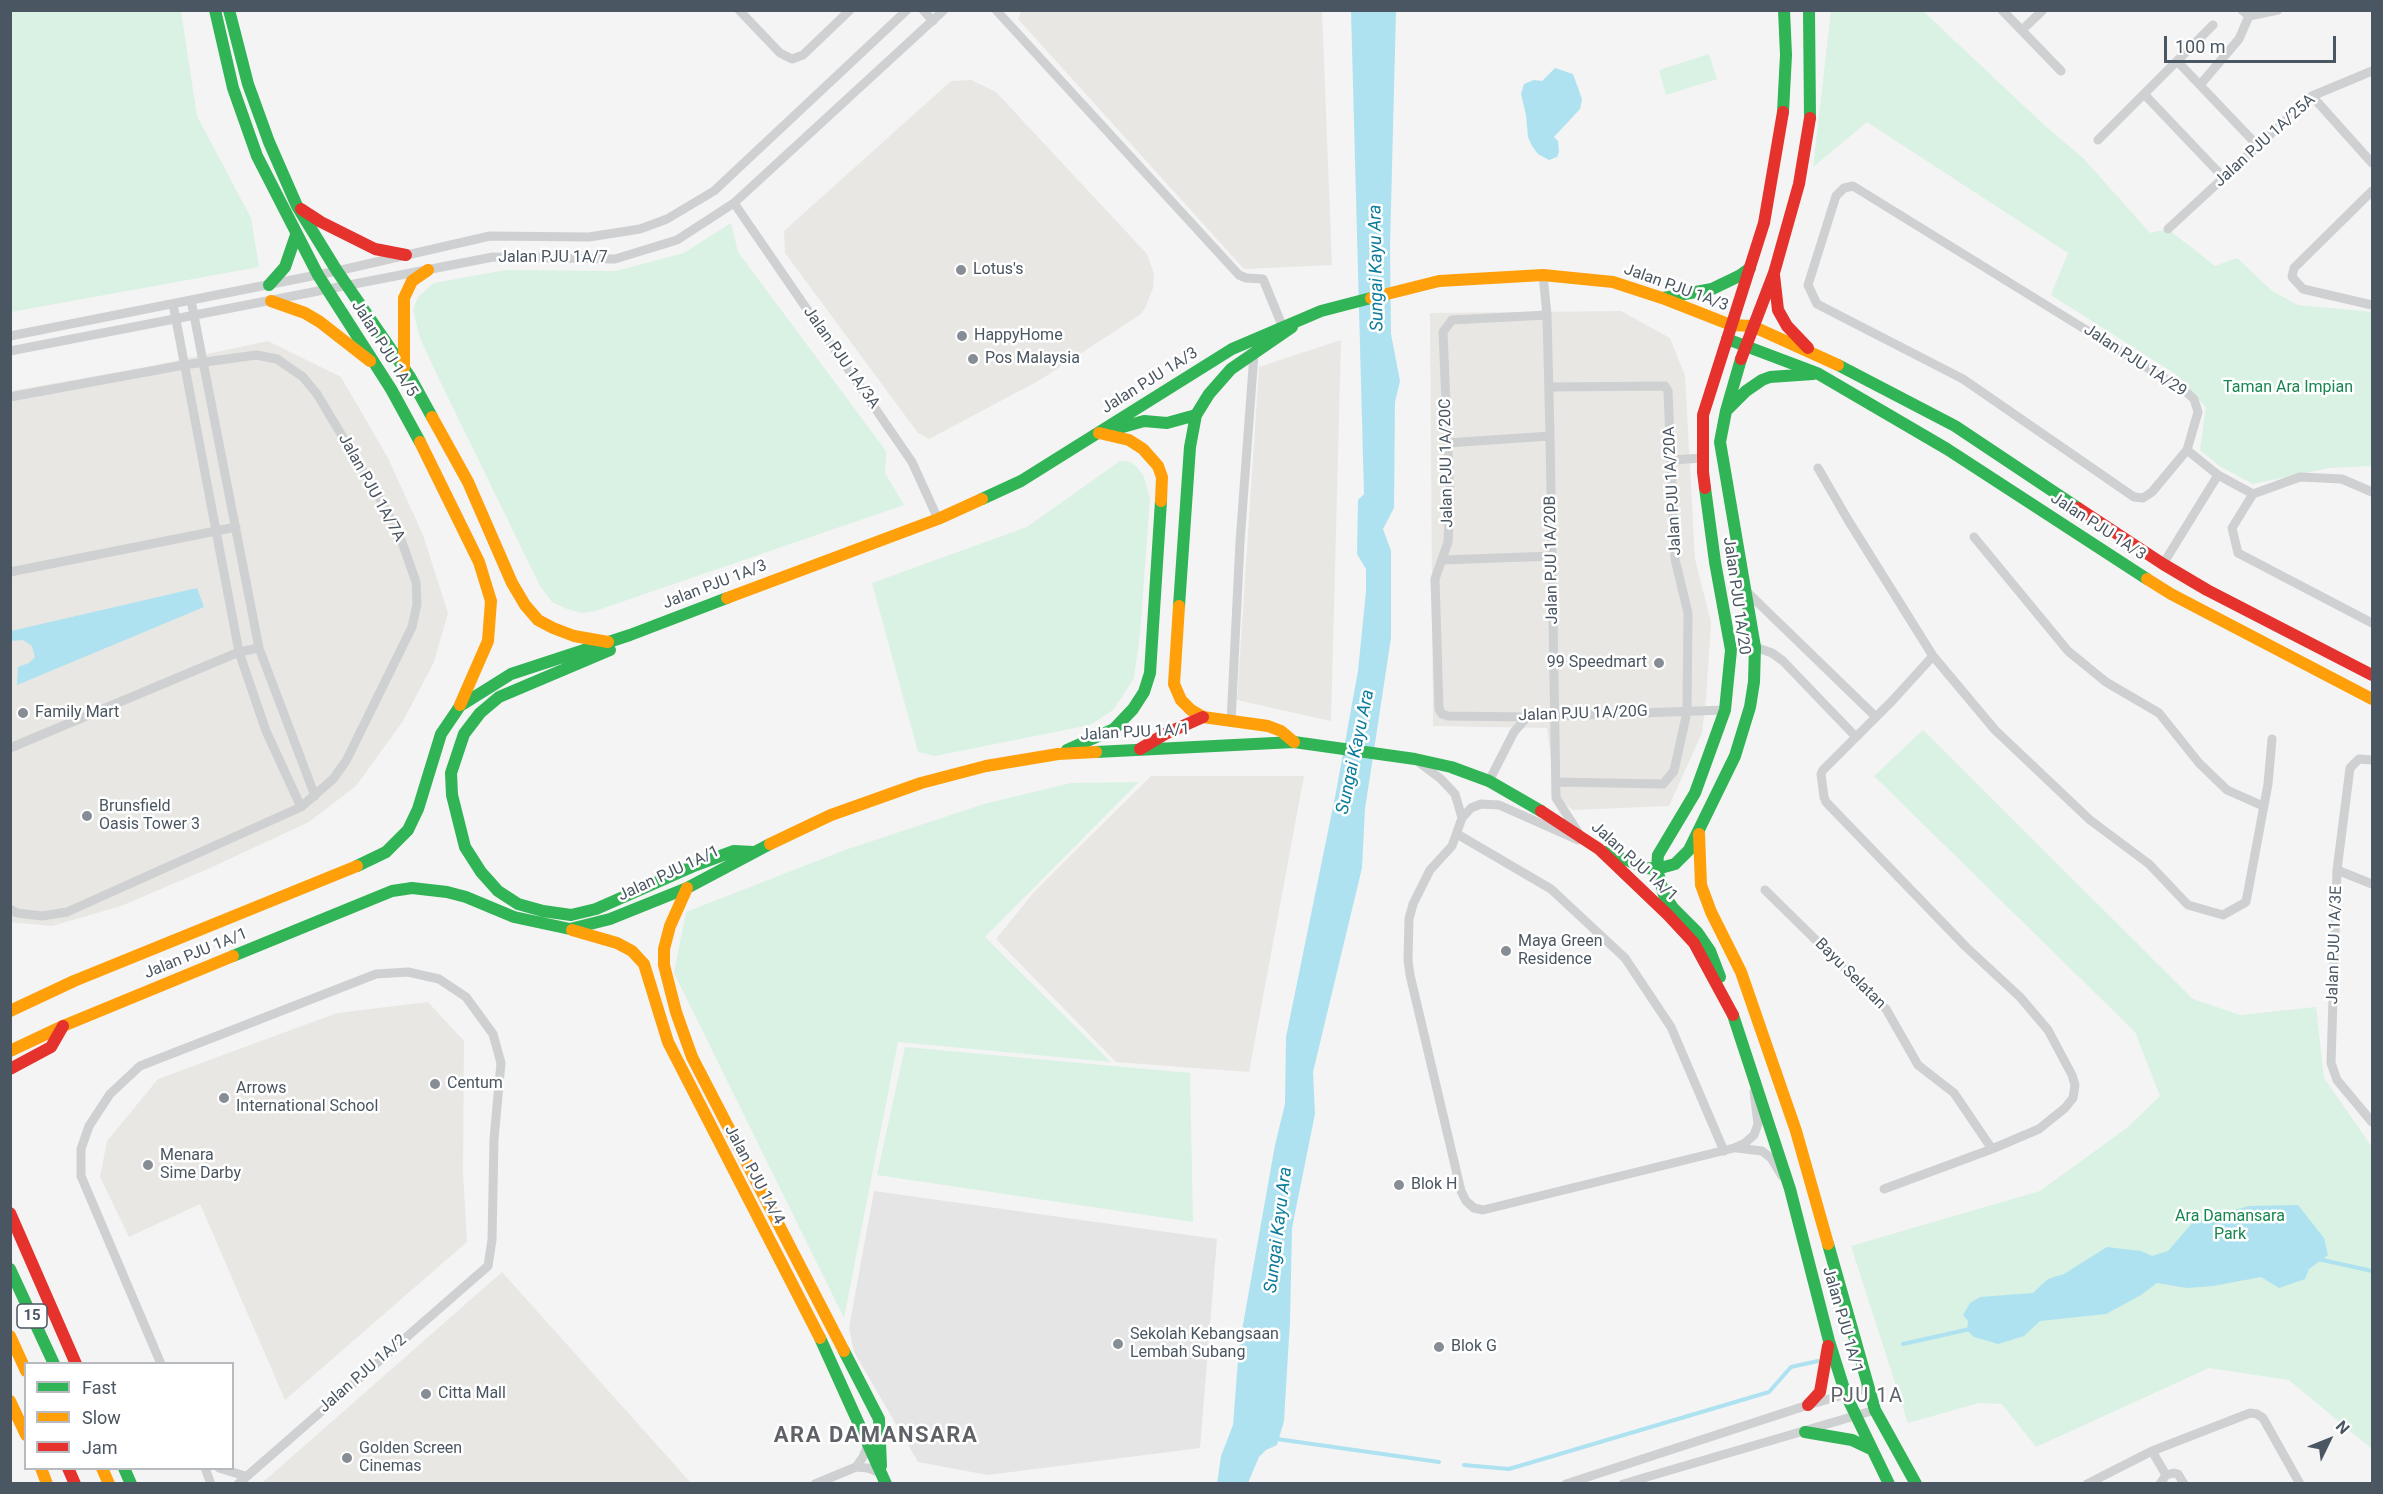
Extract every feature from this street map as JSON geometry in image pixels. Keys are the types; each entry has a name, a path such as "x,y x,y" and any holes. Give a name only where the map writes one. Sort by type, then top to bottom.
{"street":[{"name":"Jalan PJU 1A/5","path":"214,10 233,88 257,156 318,275 376,366 435,470 479,562 487,584 491,601 488,641 460,706"},
{"name":"Jalan PJU 1A/5","path":"229,10 248,84 297,206 346,286 404,368 468,482 512,583 525,605 538,620 553,628 574,636 609,642"},
{"path":"739,10 780,53 792,59 803,55 850,10"},
{"name":"Jalan PJU 1A/7","path":"10,336 318,275 490,236 589,237 640,229 667,219 714,191 907,10"},
{"path":"923,10 933,21"},
{"name":"Jalan PJU 1A/7","path":"10,351 493,257 615,259 677,240 734,203 944,10"},
{"path":"996,10 1239,275 1246,278 1263,279 1284,328 1220,381 1196,415 1190,447 1174,684 1181,700 1203,717 1268,726 1281,731 1297,743"},
{"name":"Jalan PJU 1A/20","path":"1784,10 1786,55 1784,106 1764,223 1703,415 1702,458 1715,561 1731,650 1725,710 1695,793 1674,830 1663,844 1658,855 1657,869 1675,864 1689,850 1699,833 1735,756 1750,707 1754,682 1755,647 1720,442 1726,411 1745,346 1774,273 1799,184 1810,117 1809,10"},
{"path":"2002,10 2061,71"},
{"path":"2022,30 2043,10"},
{"path":"2200,85 2239,39 2245,13 2278,10"},
{"path":"2098,140 2212,25"},
{"path":"2176,61 2257,145"},
{"name":"Jalan PJU 1A/25A","path":"2168,229 2312,96 2373,71"},
{"path":"2144,94 2223,177"},
{"path":"2312,96 2373,163"},
{"name":"Jalan PJU 1A/29","path":"1853,186 2185,391 2194,399 2198,412 2187,450 2152,492 2143,498 2134,497 1963,379 1817,304 1808,285 1836,196 1844,188 1853,186"},
{"path":"2373,191 2294,268 2292,277 2303,289 2373,305"},
{"name":"Jalan PJU 1A/3A","path":"734,203 912,462 938,519"},
{"path":"297,206 321,222 375,249 406,255"},
{"path":"268,285 285,267 296,235"},
{"path":"1662,298 1712,289 1740,276 1751,267"},
{"path":"404,368 404,298 412,281 428,270"},
{"path":"1774,273 1778,310 1787,326 1810,351"},
{"name":"Jalan PJU 1A/3","path":"609,642 938,519 1021,482 1232,349 1307,316 1439,281 1543,274 1613,282 1731,325 1752,326 1810,351 1955,426 2163,564 2207,590 2373,675"},
{"name":"Jalan PJU 1A/20B","path":"1543,274 1547,315 1549,387 1556,798 1564,813 1583,837"},
{"path":"191,300 259,648 315,796"},
{"path":"271,301 304,313 320,322 376,366"},
{"path":"173,304 239,652 267,731 301,807"},
{"name":"Jalan PJU 1A/20C","path":"1442,714 1439,709 1436,579 1448,542 1450,498 1443,332 1452,320 1547,315"},
{"name":"Jalan PJU 1A/3","path":"1727,339 1818,373 1947,449 2172,594 2373,699"},
{"path":"1231,722 1240,542 1254,354"},
{"name":"Jalan PJU 1A/7A","path":"10,398 184,365 256,355 277,359 303,377 317,394 383,504 402,542 416,582 417,604 412,627 346,761 315,796 301,807 67,912 42,916 17,914 10,909"},
{"path":"1726,411 1746,391 1762,380 1770,377 1818,373"},
{"name":"Jalan PJU 1A/20A","path":"1549,387 1665,386 1668,391 1672,460 1675,559 1688,613 1687,712 1674,771 1663,784 1556,782"},
{"path":"1099,433 1144,421 1180,421 1196,415"},
{"path":"1058,754 1103,736 1114,729 1144,692 1150,673 1162,477 1158,466 1143,449 1129,440 1099,433"},
{"path":"1447,443 1550,436"},
{"path":"2187,450 2218,475 2253,494"},
{"path":"1672,460 1702,458"},
{"path":"1818,468 1933,656 1995,730 2090,820 2149,864 2188,905 2223,915 2246,902 2272,739"},
{"path":"2163,564 2218,475"},
{"path":"2373,492 2342,479 2300,477 2253,494 2232,528 2238,554 2373,623"},
{"path":"10,572 236,527"},
{"path":"1974,537 2068,651 2106,682 2159,713 2199,763 2228,790 2263,806"},
{"path":"1443,560 1553,556"},
{"name":"Jalan PJU 1A/20","path":"1744,590 1876,717"},
{"path":"630,635 619,646 499,697 480,713 464,734 451,773 452,795 465,847 480,872 498,891 518,904 571,915 596,909 696,865 734,851 754,852"},
{"name":"Jalan PJU 1A/1","path":"10,1011 74,981 374,860 386,852 408,830 418,809 441,734 460,706 511,674 609,642"},
{"path":"1755,647 1772,654 1783,662 1856,737"},
{"path":"10,748 239,652 259,648"},
{"path":"1884,1189 2039,1129 2065,1108 2073,1098 2075,1085 2048,1030 2020,997 1966,947 1826,802 1821,774 1829,763 1933,656"},
{"name":"Jalan PJU 1A/20G","path":"1442,714 1527,717 1554,714 1725,710"},
{"path":"1138,750 1165,734 1203,717"},
{"path":"1489,781 1514,732 1527,717"},
{"name":"Jalan PJU 1A/1","path":"10,1051 63,1026 392,891 412,888 447,892 466,897 521,919 570,929 610,919 687,888 754,852 831,815 921,783 986,766 1058,754 1297,743 1415,759 1451,767 1489,781 1583,837 1599,849 1694,943 1732,1012 1790,1189 1829,1341 1846,1395 1870,1449 1889,1484"},
{"path":"1415,759 1441,779 1455,794 1462,818"},
{"name":"Jalan PJU 1A/3E","path":"2373,760 2359,759 2350,768 2337,870 2331,1063 2337,1080 2373,1122"},
{"path":"1732,1012 1710,951 1697,932 1673,908 1664,895 1657,869 1647,868 1599,849 1498,805 1480,804 1471,808 1462,818 1447,853 1430,870 1413,904 1409,919 1408,960 1461,1191 1466,1201 1474,1208 1483,1210 1724,1151 1745,1143 1754,1135 1758,1125 1752,1074"},
{"name":"Jalan PJU 1A/1","path":"1699,833 1701,885 1711,912 1741,972 1796,1131 1875,1410 1916,1484"},
{"path":"1457,834 1551,889 1625,958 1671,1027 1724,1151"},
{"path":"2337,870 2373,884"},
{"name":"Jalan PJU 1A/4","path":"687,888 669,926 664,949 664,965 676,1012 695,1063 875,1409 879,1419 884,1478"},
{"name":"Bayu Selatan","path":"1765,890 1886,1009 1918,1065 1954,1093 1992,1149"},
{"name":"Jalan PJU 1A/4","path":"570,929 617,943 639,957 644,964 668,1042 820,1338 884,1478"},
{"name":"Jalan PJU 1A/2","path":"160,1362 81,1176 81,1149 89,1126 110,1094 140,1065 376,974 408,972 438,979 466,997 493,1034 501,1064 494,1139 492,1240 488,1266 238,1484"},
{"path":"10,1004 26,1004"},
{"path":"662,1020 676,1012"},
{"path":"10,1069 51,1047 63,1026"},
{"path":"1734,1148 1762,1151 1771,1158 1790,1189"},
{"path":"10,1213 75,1362"},
{"name":"15","path":"10,1269 53,1362"},
{"name":"15","path":"10,1336 24,1367"},
{"path":"1808,1405 1820,1392 1829,1341"},
{"path":"1566,1484 1808,1405 1868,1388"},
{"path":"10,1401 24,1431"},
{"path":"1623,1484 1875,1410"},
{"path":"2087,1484 2152,1451 2250,1413 2263,1418 2300,1484"},
{"path":"1805,1432 1852,1440 1870,1449"},
{"path":"856,1467 867,1451 868,1445"},
{"path":"2152,1451 2163,1479 2178,1474 2184,1484"},
{"path":"815,1484 856,1467 868,1467 884,1478"},
{"path":"41,1470 47,1484"},
{"path":"69,1470 75,1484"},
{"path":"103,1470 109,1484"},
{"path":"125,1470 131,1484"},
{"path":"226,1470 245,1476"}],"shaded area":[{"path":"1022,10 1322,11 1332,265 1244,269 1018,19"},
{"path":"971,80 996,92 1147,254 1154,274 1153,288 1141,314 1040,380 929,439 918,433 785,253 784,231 951,81"},
{"path":"1621,311 1670,338 1685,376 1695,559 1711,622 1706,699 1702,733 1669,806 1573,810 1556,798 1547,728 1433,726 1430,313"},
{"path":"1341,340 1331,721 1237,700 1259,367"},
{"path":"268,341 341,377 388,458 423,535 448,613 434,662 403,721 356,786 309,822 121,906 52,926 11,922 11,391 146,367"},
{"path":"1151,776 1304,776 1249,1072 1116,1062 996,939 1034,892"},
{"path":"428,1002 464,1041 463,1172 467,1242 285,1400 200,1204 129,1237 100,1177 107,1141 158,1079 337,1013"},
{"path":"874,1191 1217,1239 1200,1448 988,1475 918,1462 854,1352 849,1328"},
{"name":"Citta Mall","path":"502,1272 691,1483 262,1483"}],"green space":[{"path":"11,10 181,11 197,116 251,218 259,267 11,312"},
{"name":"Taman Ara Impian","path":"1831,11 1923,11 2043,124 2084,159 2150,233 2168,229 2215,266 2237,258 2272,291 2298,305 2372,312 2372,466 2329,468 2253,484 2218,465 2200,450 2206,407 2174,373 2051,295 2068,253 1867,122 1813,167"},
{"path":"1709,54 1717,79 1666,95 1659,70"},
{"path":"731,223 738,252 886,451 885,473 904,505 595,611 582,613 567,609 552,602 540,586 439,379 420,338 413,310 418,297 434,283 505,270 616,271 684,253"},
{"path":"1120,461 1130,462 1137,467 1144,477 1150,499 1140,634 1134,678 1113,710 1090,725 935,756 918,752 872,583 1027,527"},
{"name":"Ara Damansara Park","path":"1923,730 2193,999 2240,1015 2316,1007 2324,1078 2372,1147 2372,1449 2289,1380 2209,1368 2036,1447 2002,1404 1979,1403 1908,1423 1851,1246 2040,1191 2128,1127 2160,1096 2135,1032 1874,776"},
{"path":"1139,782 985,937 1111,1062 898,1042 844,1318 674,973 686,912 845,850 984,804 1071,783"},
{"path":"905,1047 1190,1073 1193,1222 877,1175"}],"water":[{"name":"Sungai Kayu Ara","path":"1351,11 1396,11 1390,246 1391,334 1400,381 1395,402 1394,508 1383,529 1391,551 1391,638 1365,809 1362,868 1313,1072 1315,1114 1292,1228 1290,1321 1284,1421 1277,1445 1266,1450 1259,1457 1248,1483 1217,1484 1221,1456 1233,1425 1239,1347 1275,1145 1285,1104 1286,1037 1358,671 1366,591 1366,569 1357,554 1358,500 1364,494"},
{"path":"1555,68 1573,74 1582,99 1580,109 1554,137 1558,141 1559,152 1557,157 1549,160 1538,154 1528,137 1521,94 1524,84 1534,80 1542,81"},
{"path":"197,588 204,607 17,685 18,667 29,663 35,657 32,646 23,640 11,641 11,631"},
{"path":"2298,1205 2324,1238 2328,1255 2309,1269 2305,1279 2279,1288 2261,1277 2213,1286 2187,1288 2157,1283 2141,1295 2106,1314 2040,1321 2024,1336 1998,1344 1974,1337 1967,1330 1968,1321 1963,1315 1970,1303 1980,1297 2033,1293 2048,1279 2064,1274 2107,1247 2141,1251 2152,1256 2168,1251 2193,1222 2249,1206"}],"waterway":[{"path":"2318,1259 2372,1271"},
{"path":"1903,1344 1970,1329"},
{"path":"1464,1465 1509,1469 1769,1392 1791,1367 1818,1361"},
{"path":"1277,1439 1439,1462"}],"traffic: fast":[{"path":"215,10 233,88 257,156 318,275 391,389 420,442"},
{"path":"229,10 248,84 269,142 297,206 337,271 410,377 432,417"},
{"path":"1783,112 1786,55 1784,10"},
{"path":"1809,10 1810,118"},
{"path":"269,285 285,267 296,235"},
{"path":"1663,298 1712,289 1750,268"},
{"path":"982,499 1021,481 1232,349 1321,311 1371,298"},
{"path":"1179,606 1190,447 1196,415 1209,394 1231,369 1292,327"},
{"path":"1727,339 1817,373 1947,449 2147,579"},
{"path":"1606,852 1647,868 1657,869 1675,864 1689,850 1735,756 1750,707 1754,682 1755,647 1720,442 1741,359"},
{"path":"1838,365 1955,426 2078,508"},
{"path":"1728,409 1746,391 1762,380 1770,377 1813,374"},
{"path":"1112,430 1144,421 1167,423 1196,415"},
{"path":"1705,488 1715,562 1731,650 1725,710 1695,793 1658,855 1657,869 1664,895 1673,908 1697,932 1710,951 1720,977"},
{"path":"1067,750 1114,729 1133,709 1144,692 1150,673 1161,501"},
{"path":"357,866 386,852 408,830 418,809 441,734 460,706 511,674 630,635 727,598"},
{"path":"610,650 499,697 480,713 464,734 451,773 452,795 465,847 481,872 498,891 518,904 571,915 596,909 696,865 734,851 753,852"},
{"path":"1096,752 1294,742 1415,759 1451,767 1489,781 1541,811"},
{"path":"233,956 392,891 412,888 447,892 466,897 514,917 570,929 610,919 687,888 770,844"},
{"path":"1733,1015 1790,1189 1829,1341 1846,1395 1889,1484"},
{"path":"1828,1244 1875,1410 1916,1484"},
{"path":"10,1269 53,1362"},
{"path":"820,1338 886,1484"},
{"path":"844,1351 879,1419 881,1466"},
{"path":"1805,1432 1852,1440 1871,1449"},
{"path":"125,1470 131,1484"}],"traffic: slow":[{"path":"404,368 404,298 412,281 428,270"},
{"path":"1371,298 1439,281 1543,275 1613,282 1731,325 1752,326 1838,365"},
{"path":"271,301 305,313 320,322 370,361"},
{"path":"432,417 468,482 512,583 525,605 538,620 553,628 574,636 608,642"},
{"path":"1099,433 1129,440 1143,449 1158,466 1162,477 1161,501"},
{"path":"420,442 479,562 491,601 488,641 460,705"},
{"path":"727,598 938,519 982,499"},
{"path":"2147,579 2171,594 2372,699"},
{"path":"1179,606 1174,684 1181,700 1203,717 1268,726 1281,731 1294,742"},
{"path":"770,844 831,815 921,783 986,766 1058,754 1096,752"},
{"path":"1699,834 1701,885 1711,912 1741,972 1796,1131 1828,1244"},
{"path":"10,1011 74,981 357,866"},
{"path":"687,888 670,926 664,949 664,965 676,1012 692,1057 844,1351"},
{"path":"572,930 617,943 632,951 644,964 668,1042 820,1338"},
{"path":"10,1051 63,1026 233,956"},
{"path":"10,1336 24,1367"},
{"path":"10,1401 24,1431"},
{"path":"42,1470 47,1484"},
{"path":"103,1470 109,1484"}],"traffic: jam":[{"path":"1705,488 1703,415 1764,223 1783,112"},
{"path":"1741,359 1774,273 1799,184 1810,118"},
{"path":"301,209 321,222 375,249 406,255"},
{"path":"1774,275 1778,310 1787,326 1808,348"},
{"path":"2078,508 2207,590 2372,675"},
{"path":"1140,749 1165,734 1203,717"},
{"path":"1541,811 1599,849 1668,915 1694,943 1733,1015"},
{"path":"10,1069 51,1047 63,1026"},
{"path":"10,1213 75,1362"},
{"path":"1808,1405 1820,1392 1828,1346"},
{"path":"69,1470 75,1484"}],"place":[{"name":"Lotus's","path":"961,270"},
{"name":"HappyHome","path":"962,336"},
{"name":"Pos Malaysia","path":"973,359"},
{"name":"99 Speedmart","path":"1659,663"},
{"name":"Family Mart","path":"23,713"},
{"name":"Brunsfield Oasis Tower 3","path":"87,816"},
{"name":"Maya Green Residence","path":"1506,951"},
{"name":"Centum","path":"435,1084"},
{"name":"Arrows International School","path":"224,1098"},
{"name":"Menara Sime Darby","path":"148,1165"},
{"name":"Blok H","path":"1399,1185"},
{"name":"Sekolah Kebangsaan Lembah Subang","path":"1118,1344"},
{"name":"Blok G","path":"1439,1347"},
{"name":"Citta Mall","path":"426,1394"},
{"name":"Golden Screen Cinemas","path":"347,1458"}],"district":[{"name":"PJU 1A","path":"1867,1397"},
{"name":"ARA DAMANSARA","path":"876,1436"}]}
